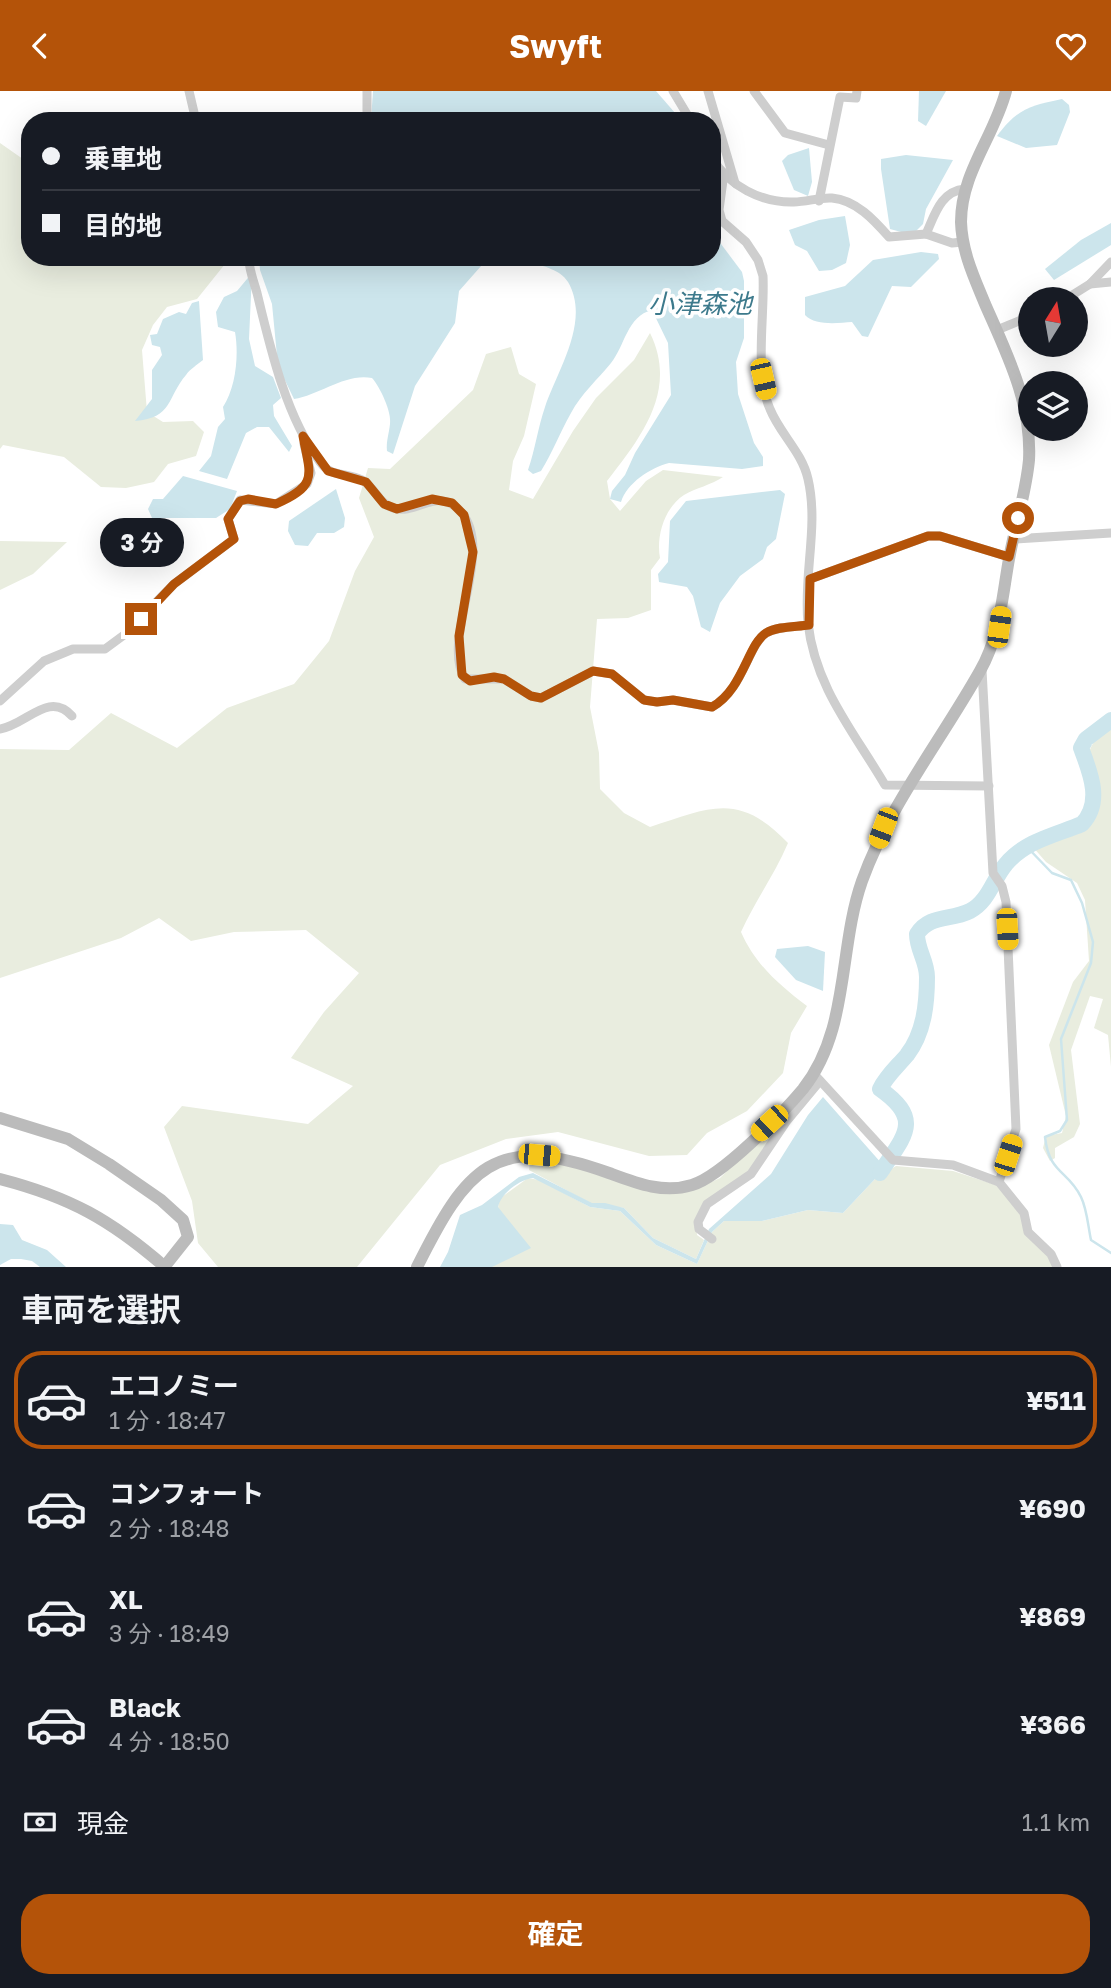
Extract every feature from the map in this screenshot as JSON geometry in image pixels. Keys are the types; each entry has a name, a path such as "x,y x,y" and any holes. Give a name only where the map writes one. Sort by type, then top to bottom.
{"street":[{"path":"189,91 194,112"},
{"path":"367,91 367,112"},
{"path":"673,91 686,112"},
{"path":"708,91 714,112"},
{"path":"754,91 785,133 829,145"},
{"path":"819,201 840,97 856,98 856,91"},
{"path":"712,1239 701,1232 698,1222 708,1204 751,1174 817,1077 830,1043 860,886 883,828 982,669 999,627 1009,557 1027,476 1029,440 1023,397 969,267 963,242 965,189 1006,91"},
{"path":"721,135 736,185"},
{"path":"721,169 736,185 750,194 789,202 831,198 869,215 889,237 926,234 952,243 963,242"},
{"path":"721,195 724,173"},
{"path":"926,234 946,196 953,190 965,189"},
{"path":"721,217 746,242 758,260 763,276 763,379 769,408 799,454 808,479 811,512 809,625 819,672 855,742 867,755 885,785 907,788 989,786"},
{"path":"1085,287 1111,262"},
{"path":"0,701 44,661 74,649 100,651 124,635 174,584 234,539 228,519 240,501 248,499 276,504 307,484 311,473 303,436 270,348 251,266"},
{"path":"1090,284 1111,282"},
{"path":"997,330 1018,321"},
{"path":"303,436 328,471 366,482 384,504 397,509 432,499 452,503 464,515 473,552 459,636 465,680 504,679 531,696 541,698 593,671 612,674 644,700 673,700 712,707 724,701 745,669 760,638 777,628 809,625"},
{"path":"1014,539 1111,533"},
{"path":"810,579 928,536 940,536 1009,557"},
{"path":"982,669 996,878 1006,902 1016,1129 999,1182"},
{"path":"0,729 11,727 54,704 63,706 72,716"},
{"path":"817,1077 890,1158 953,1165 999,1182 1024,1213 1028,1232 1051,1254 1057,1267"},
{"path":"417,1267 450,1203 472,1179 495,1165 523,1156 556,1156 649,1187 694,1185 726,1164 817,1077"},
{"path":"0,1118 68,1139 161,1200 183,1220 188,1237 165,1267 88,1210 47,1192 0,1179"}],"shaded area":[{"path":"0,143 21,158 21,266 223,266 197,299 167,307 153,325 142,350 147,412 163,422 193,421 204,432 196,456 168,464 154,482 126,488 101,487 64,457 3,445 0,449"},
{"path":"650,333 658,354 658,393 643,429 607,481 610,499 620,511 646,481 663,470 723,477 684,495 671,507 663,523 659,541 660,558 651,570 651,610 628,618 597,619 590,707 599,753 600,789 624,813 650,827 690,814 723,808 754,816 788,843 741,932 753,954 769,973 807,1006 791,1033 783,1073 747,1111 707,1133 687,1155 649,1156 558,1132 506,1139 440,1165 357,1267 218,1267 198,1243 192,1201 164,1127 182,1106 308,1124 353,1086 291,1058 324,1012 359,973 306,930 234,932 191,941 159,918 121,938 0,978 0,749 69,750 111,713 177,748 227,708 294,684 329,641 355,571 374,537 359,498 368,468 390,469 473,390 486,354 511,347 519,374 536,384 524,436 513,461 509,490 533,499 596,398 634,360"},
{"path":"0,541 67,542 33,574 0,590"},
{"path":"1111,724 1111,1067 1108,1035 1094,1028 1103,999 1090,996 1071,1050 1080,1124 1074,1137 1055,1148 1055,1158 1050,1161 1043,1148 1046,1136 1062,1133 1066,1116 1049,1045 1073,982 1089,961 1085,900 1077,883 1046,862 1032,846 1078,828 1093,812 1097,786 1090,763 1090,750"},
{"path":"772,1126 777,1130 752,1167 696,1219 697,1235 704,1240 696,1259 653,1238 624,1208 592,1204 529,1170 530,1160 539,1160 694,1190 720,1178"},
{"path":"896,1166 953,1171 996,1185 1022,1214 1026,1234 1049,1256 1054,1267 492,1267 499,1199 528,1178 539,1180 590,1207 620,1211 656,1245 697,1264 712,1232 724,1221 762,1221 808,1210 843,1213 875,1179"}],"water":[{"path":"373,91 656,91 674,112 372,112"},
{"path":"919,91 946,91 926,126 918,121"},
{"path":"1062,99 1069,105 1070,112 1057,145 1026,148 997,136 1011,120 1025,110"},
{"path":"809,148 812,182 808,196 794,190 782,161 788,155"},
{"path":"906,155 953,160 926,209 923,224 916,231 905,233 890,229 881,159"},
{"path":"845,216 850,245 846,263 832,270 819,271 807,251 795,245 789,230 819,220"},
{"path":"1111,223 1111,245 1054,280 1045,269 1081,240"},
{"name":"小津森池","path":"721,244 742,272 744,281 744,338 736,362 738,394 754,443 763,457 763,466 742,469 669,463 640,477 628,489 621,502 610,499 612,491 625,475 635,453 671,395 668,343 652,310 637,318 616,356 575,406 541,471 533,474 528,470 540,422 574,329 574,297 568,282 556,271 543,266 721,266"},
{"path":"921,252 938,254 939,259 911,287 892,286 868,337 862,336 852,322 821,322 805,315 805,297 845,286 873,260"},
{"path":"260,266 481,266 459,291 455,323 415,386 393,454 387,451 389,413 382,393 372,378 342,381 294,399 278,366 272,304"},
{"path":"252,273 249,339 255,366 273,377 281,398 273,405 274,416 292,446 289,452 269,427 257,427 246,433 227,479 199,471 211,456 218,427 225,419 223,407 231,390 235,371 235,332 218,327 216,312 224,297 237,291"},
{"path":"199,301 203,360 180,383 163,411 156,416 135,421 152,399 152,370 162,355 160,347 152,345 150,335 157,334 163,319 179,312 186,314 192,303"},
{"path":"183,476 237,491 230,509 216,518 152,518 148,509 153,499 163,499"},
{"path":"336,489 345,518 344,527 334,533 317,533 308,546 295,545 288,531 289,521"},
{"path":"780,490 785,494 776,539 767,547 763,559 740,576 720,603 710,632 701,627 693,596 687,587 659,582 658,574 668,562 670,521 686,501"},
{"path":"808,946 825,952 823,991 796,980 775,957 777,949"},
{"path":"823,1097 890,1173 875,1179 843,1213 808,1210 762,1221 724,1221 712,1232 697,1264 656,1245 620,1211 590,1207 533,1178 511,1188 498,1207 531,1248 492,1267 440,1267 460,1215 482,1205 519,1177 533,1173 592,1203 624,1208 653,1238 696,1259 709,1229 771,1174 808,1115"},
{"path":"0,1224 13,1225 22,1240 47,1250 66,1267 40,1267 32,1261 21,1259 11,1259 0,1265"}],"waterway":[{"path":"880,1173 906,1129 902,1110 880,1089 913,1046 921,1028 925,1008 927,971 917,934 928,923 963,914 976,907 982,902 1001,870 1022,850 1041,839 1082,824 1092,806 1093,787 1081,748 1086,739 1111,720"},
{"path":"1027,847 1052,873 1071,880 1082,903 1093,942 1091,963 1061,1039 1067,1120 1060,1131 1045,1137 1050,1158 1081,1197 1091,1240 1111,1253"}],"route":[{"path":"141,619 174,584 234,539 228,519 240,501 248,499 276,504 297,493 307,484 311,473 303,436 328,471 366,482 384,504 397,509 413,507 432,499 452,503 464,515 473,552 459,636 462,675 465,680 477,682 494,677 504,679 531,696 541,698 552,695 585,672 593,671 612,674 625,681 644,700 673,700 712,707 724,701 745,669 760,638 777,628 809,625 810,579 928,536 940,536 1009,557 1018,518"}]}
